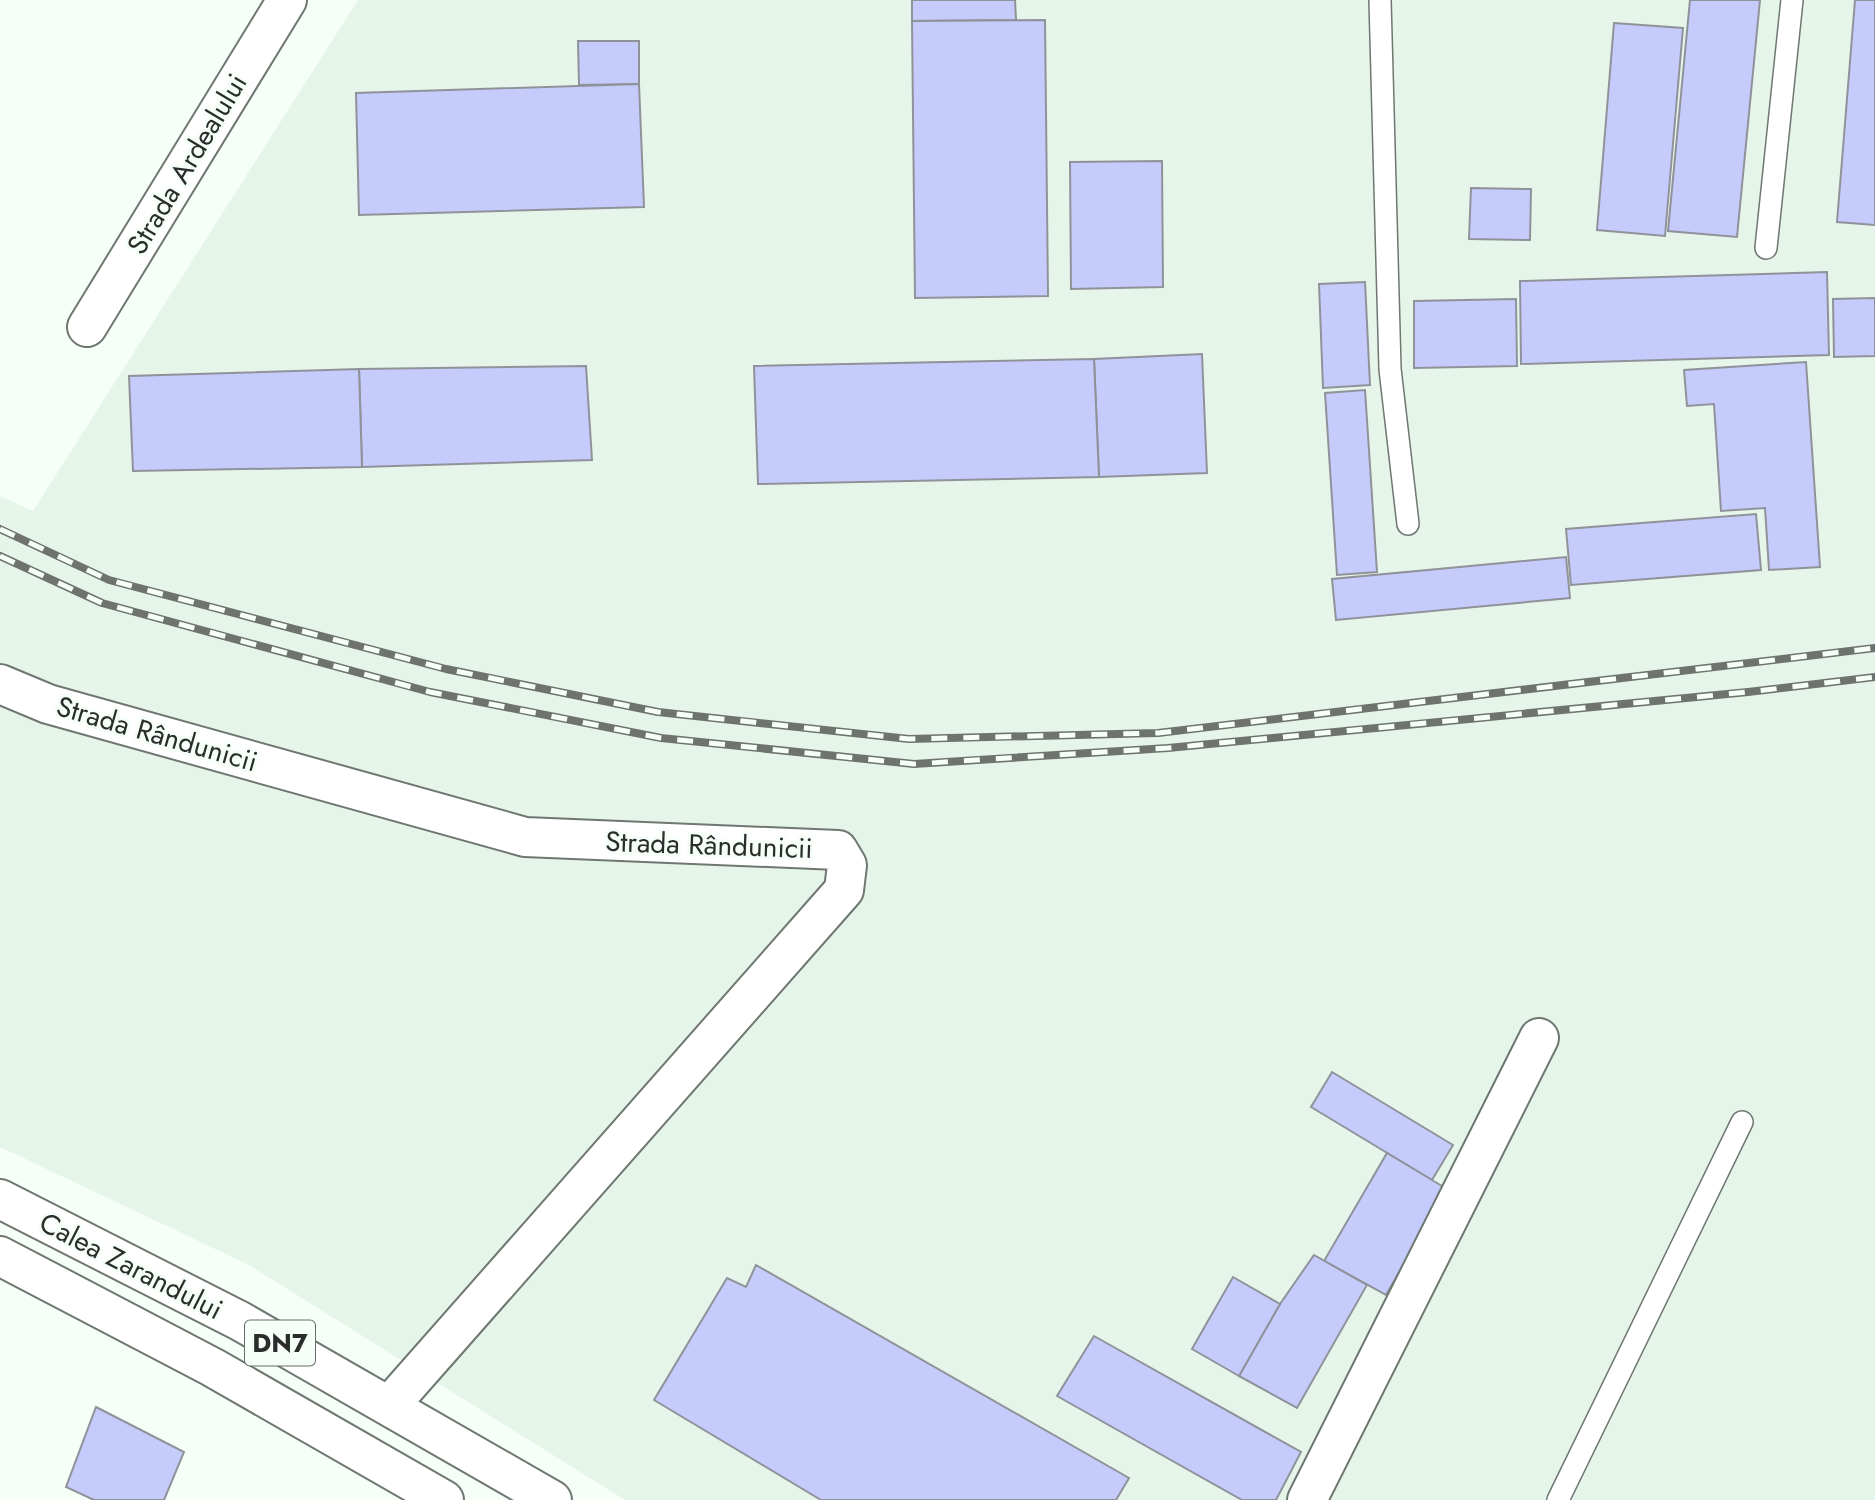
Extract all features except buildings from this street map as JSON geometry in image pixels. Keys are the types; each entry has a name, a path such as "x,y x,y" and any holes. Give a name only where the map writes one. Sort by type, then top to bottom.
{"street":[{"name":"Strada Ardealului","path":"87,327 287,0"},
{"name":"Strada Rândunicii","path":"0,684 48,704 525,837 838,850 847,865 844,890 390,1405"},
{"path":"1307,1500 1539,1038"},
{"name":"Calea Zarandului","path":"0,1199 240,1321 552,1500"},
{"name":"Calea Zarandului","path":"0,1256 212,1367 444,1500"}],"lane":[{"path":"1380,0 1390,369 1408,524"},
{"path":"1766,247 1792,0"},
{"path":"1558,1500 1742,1122"}],"shaded area":[{"path":"358,0 1875,0 1875,1500 625,1500 249,1265 0,1147 0,496 33,511"}],"railway":[{"path":"0,529 109,580 446,669 658,712 909,739 1158,733 1875,648"},
{"path":"0,556 102,603 430,692 661,738 914,764 1168,748 1748,692 1875,677"}]}
